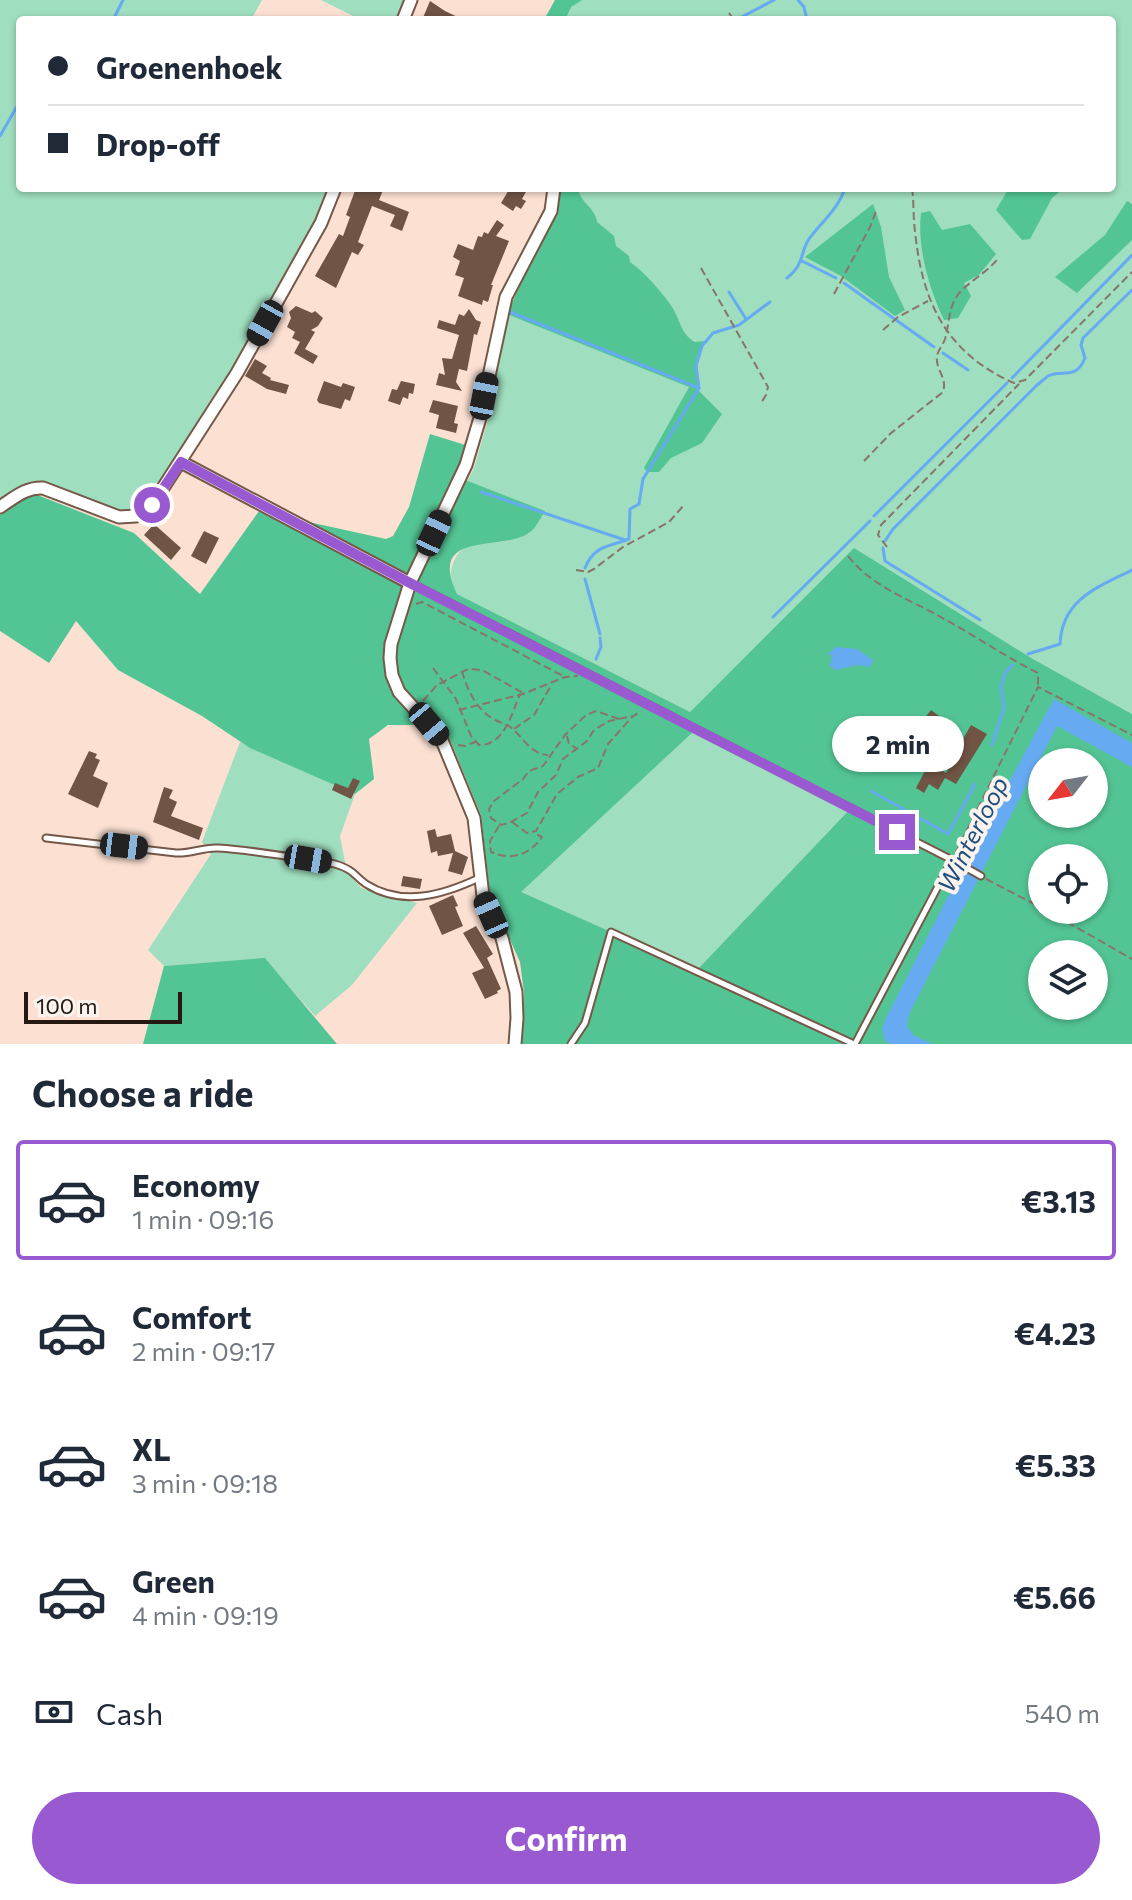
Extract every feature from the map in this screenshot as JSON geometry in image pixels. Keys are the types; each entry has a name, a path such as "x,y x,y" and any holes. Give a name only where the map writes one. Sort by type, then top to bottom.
{"street":[{"path":"0,507 29,489 43,488 119,517 128,518 152,505 237,373 321,223 333,192"},
{"path":"515,1044 516,992 510,963 483,896 474,818 441,738 399,692 392,675 390,658 391,644 410,583 466,465 480,418 506,297 551,211 553,192"},
{"path":"181,462 410,583"}],"lane":[{"path":"410,583 952,860 854,1044 611,932 585,1023 571,1044"},
{"path":"46,838 176,853 192,854 214,848 308,859 337,864 350,870 366,884 415,898 449,890 479,878"},
{"path":"963,866 981,876"}],"path":[{"path":"912,192 915,233 930,300 946,331 953,341 985,365 1008,380 1019,383"},
{"path":"834,294 877,209"},
{"path":"864,461 891,433 943,392 944,380 937,358 951,305 957,295 989,270 999,257"},
{"path":"701,268 768,387 761,403"},
{"path":"887,547 878,535 881,525 1132,272"},
{"path":"883,330 893,320 930,300"},
{"path":"576,570 588,572 594,569 623,547 669,522 684,505"},
{"path":"848,556 876,584 920,605 1038,673 1038,687 952,860"},
{"path":"414,607 422,602 565,677 575,678 586,672"},
{"path":"433,668 456,699 479,745 490,744 499,737 522,694"},
{"path":"421,703 437,685 462,671 482,670 522,694"},
{"path":"462,671 478,705 491,718 514,730 532,749 550,755"},
{"path":"459,710 522,694 565,677"},
{"path":"514,730 534,715 552,683"},
{"path":"1038,687 1132,735"},
{"path":"416,698 428,709"},
{"path":"619,719 600,711 591,712 568,733 543,766 529,771 490,804 491,818 500,824 512,822 527,813 538,792 556,775 563,759 598,727 633,716 653,706"},
{"path":"533,833 542,824 554,798 578,777 598,768 608,744 633,716"},
{"path":"568,733 569,744 577,748"},
{"path":"453,738 455,745 465,746 475,742"},
{"path":"500,824 490,846 491,852 517,857 526,853 542,837 524,832 512,822"},
{"path":"981,876 1028,901"},
{"path":"1070,924 1132,959"}],"green space":[{"path":"0,0 262,0 253,16 16,16 16,192 327,192 271,305 156,493 137,510 119,510 32,482 0,501"},
{"path":"321,0 407,0 401,16 353,16"},
{"path":"555,0 1132,0 1132,714 1033,659 854,549 690,712 457,594 451,572 460,552 466,547 517,537 545,512 467,482 488,420 507,315 536,250 557,192 1116,192 1116,16 546,16"},
{"path":"555,0 582,0 571,7 567,16 546,16"},
{"path":"557,192 580,192 597,222 614,236 616,246 629,256 630,262 670,304 686,335 695,342 705,341 697,357 698,390 722,414 702,443 671,458 659,472 647,472 644,468 689,387 507,314 536,250"},
{"path":"1007,192 1059,192 1052,198 1030,239 1022,240 996,210"},
{"path":"1127,201 1132,204 1132,240 1077,293 1055,277 1105,235"},
{"path":"873,204 881,227 889,277 905,310 895,316 841,276 805,257"},
{"path":"930,211 942,230 970,224 996,254 979,275 964,283 971,296 958,318 944,320 925,268 921,213"},
{"path":"430,434 472,447 460,478 545,511 532,530 518,538 460,551 452,559 450,573 457,594 690,712 854,548 1033,659 1132,714 1132,1044 521,1044 524,993 520,962 490,895 481,815 448,735 440,725 388,725 369,739 374,779 355,794 250,748 202,716 118,670 76,621 49,663 0,631 0,515 33,495 134,533 200,594 259,511 386,539 393,536 409,507","holes":["694,731 850,809 697,970 521,892"]},
{"path":"694,730 850,809 697,970 520,892"},
{"path":"240,742 355,794 340,836 347,872 361,888 417,903 352,985 315,1016 265,959 164,966 148,950 211,854 202,842"},
{"path":"265,958 337,1044 143,1044 164,966"}],"water":[{"path":"836,647 857,649 874,661 869,667 858,665 835,670 828,664 831,664 832,655 827,655"},
{"path":"1054,699 1132,743 1132,767 1108,754 1108,748 1097,748 1057,726 1046,748 1028,748 1028,782 909,1014 907,1026 913,1035 932,1044 890,1044 885,1041 882,1029 886,1018 965,863"}],"building":[{"path":"430,1 456,16 424,16"},
{"path":"355,192 382,192 379,200 409,212 402,231 390,226 395,215 372,206 358,242 364,245 358,255 352,252 336,288 315,276 339,234 343,236 350,217 346,215"},
{"path":"508,192 526,192 522,199 526,201 521,209 516,206 513,211 501,203"},
{"path":"497,220 504,225 496,236 509,241 491,285 488,302 483,300 482,305 458,296 464,278 455,275 460,261 453,257 458,244 473,250 478,236 482,237 484,232 488,234"},
{"path":"296,306 312,313 315,311 323,318 311,330 315,332 305,349 318,356 313,364 294,353 300,342 292,338 295,332 287,327 291,318 289,312"},
{"path":"469,309 481,322 477,335 474,334 467,371 459,369 456,382 462,391 436,385 439,373 445,375 442,358 452,359 459,335 437,328 439,320 455,325 459,314 464,316"},
{"path":"255,359 267,366 262,373 270,380 289,385 286,394 267,389 245,376"},
{"path":"324,381 341,387 343,383 355,387 350,401 345,399 341,409 319,403 317,400"},
{"path":"401,381 415,384 413,394 409,393 408,399 403,397 400,405 388,401 392,389 397,390"},
{"path":"433,400 458,406 454,423 458,424 456,433 436,428 439,415 429,412"},
{"path":"154,524 181,548 171,560 144,535"},
{"path":"204,531 219,538 206,564 191,556"},
{"path":"931,710 947,722 923,753 908,740"},
{"path":"971,725 987,734 956,784 945,778 938,790 929,784 924,793 916,788 929,763 946,773"},
{"path":"89,751 97,754 95,758 100,760 93,776 108,783 98,808 68,794"},
{"path":"353,778 360,781 351,799 332,790 335,783 348,788"},
{"path":"164,787 173,790 169,798 177,802 171,816 203,828 199,840 153,822"},
{"path":"435,829 437,837 451,834 455,851 468,857 462,875 448,871 453,853 438,856 437,851 431,853 427,831"},
{"path":"403,876 422,879 420,889 401,886"},
{"path":"453,895 463,926 442,935 429,906"},
{"path":"476,926 493,954 487,958 501,989 485,999 472,973 484,968 463,933"}],"waterway":[{"path":"115,16 123,0"},
{"path":"744,16 774,0"},
{"path":"798,0 806,16"},
{"path":"0,136 16,108"},
{"path":"787,278 798,266 808,240 843,192"},
{"path":"1012,378 1132,255"},
{"path":"802,261 836,278"},
{"path":"844,283 934,347"},
{"path":"885,541 893,529 1036,386 1053,374 1077,370 1085,358 1081,345 1083,338 1132,290"},
{"path":"729,292 746,319"},
{"path":"585,568 598,551 629,539 630,509 639,504 643,479 699,388 696,366 702,346 713,333 739,325 770,302"},
{"path":"510,312 699,388"},
{"path":"943,353 968,370"},
{"path":"874,516 1007,383"},
{"path":"481,492 625,540"},
{"path":"773,617 870,521"},
{"path":"883,548 885,561 980,620"},
{"path":"1028,654 1060,644 1062,629 1075,605 1095,589 1132,570"},
{"path":"585,579 600,634"},
{"path":"596,659 601,647 600,638"},
{"path":"992,745 1004,708 1001,687 1005,673 1012,665"},
{"name":"Winterloop","path":"871,791 948,834 975,784"}],"route":[{"path":"152,505 181,462 897,832"}]}
